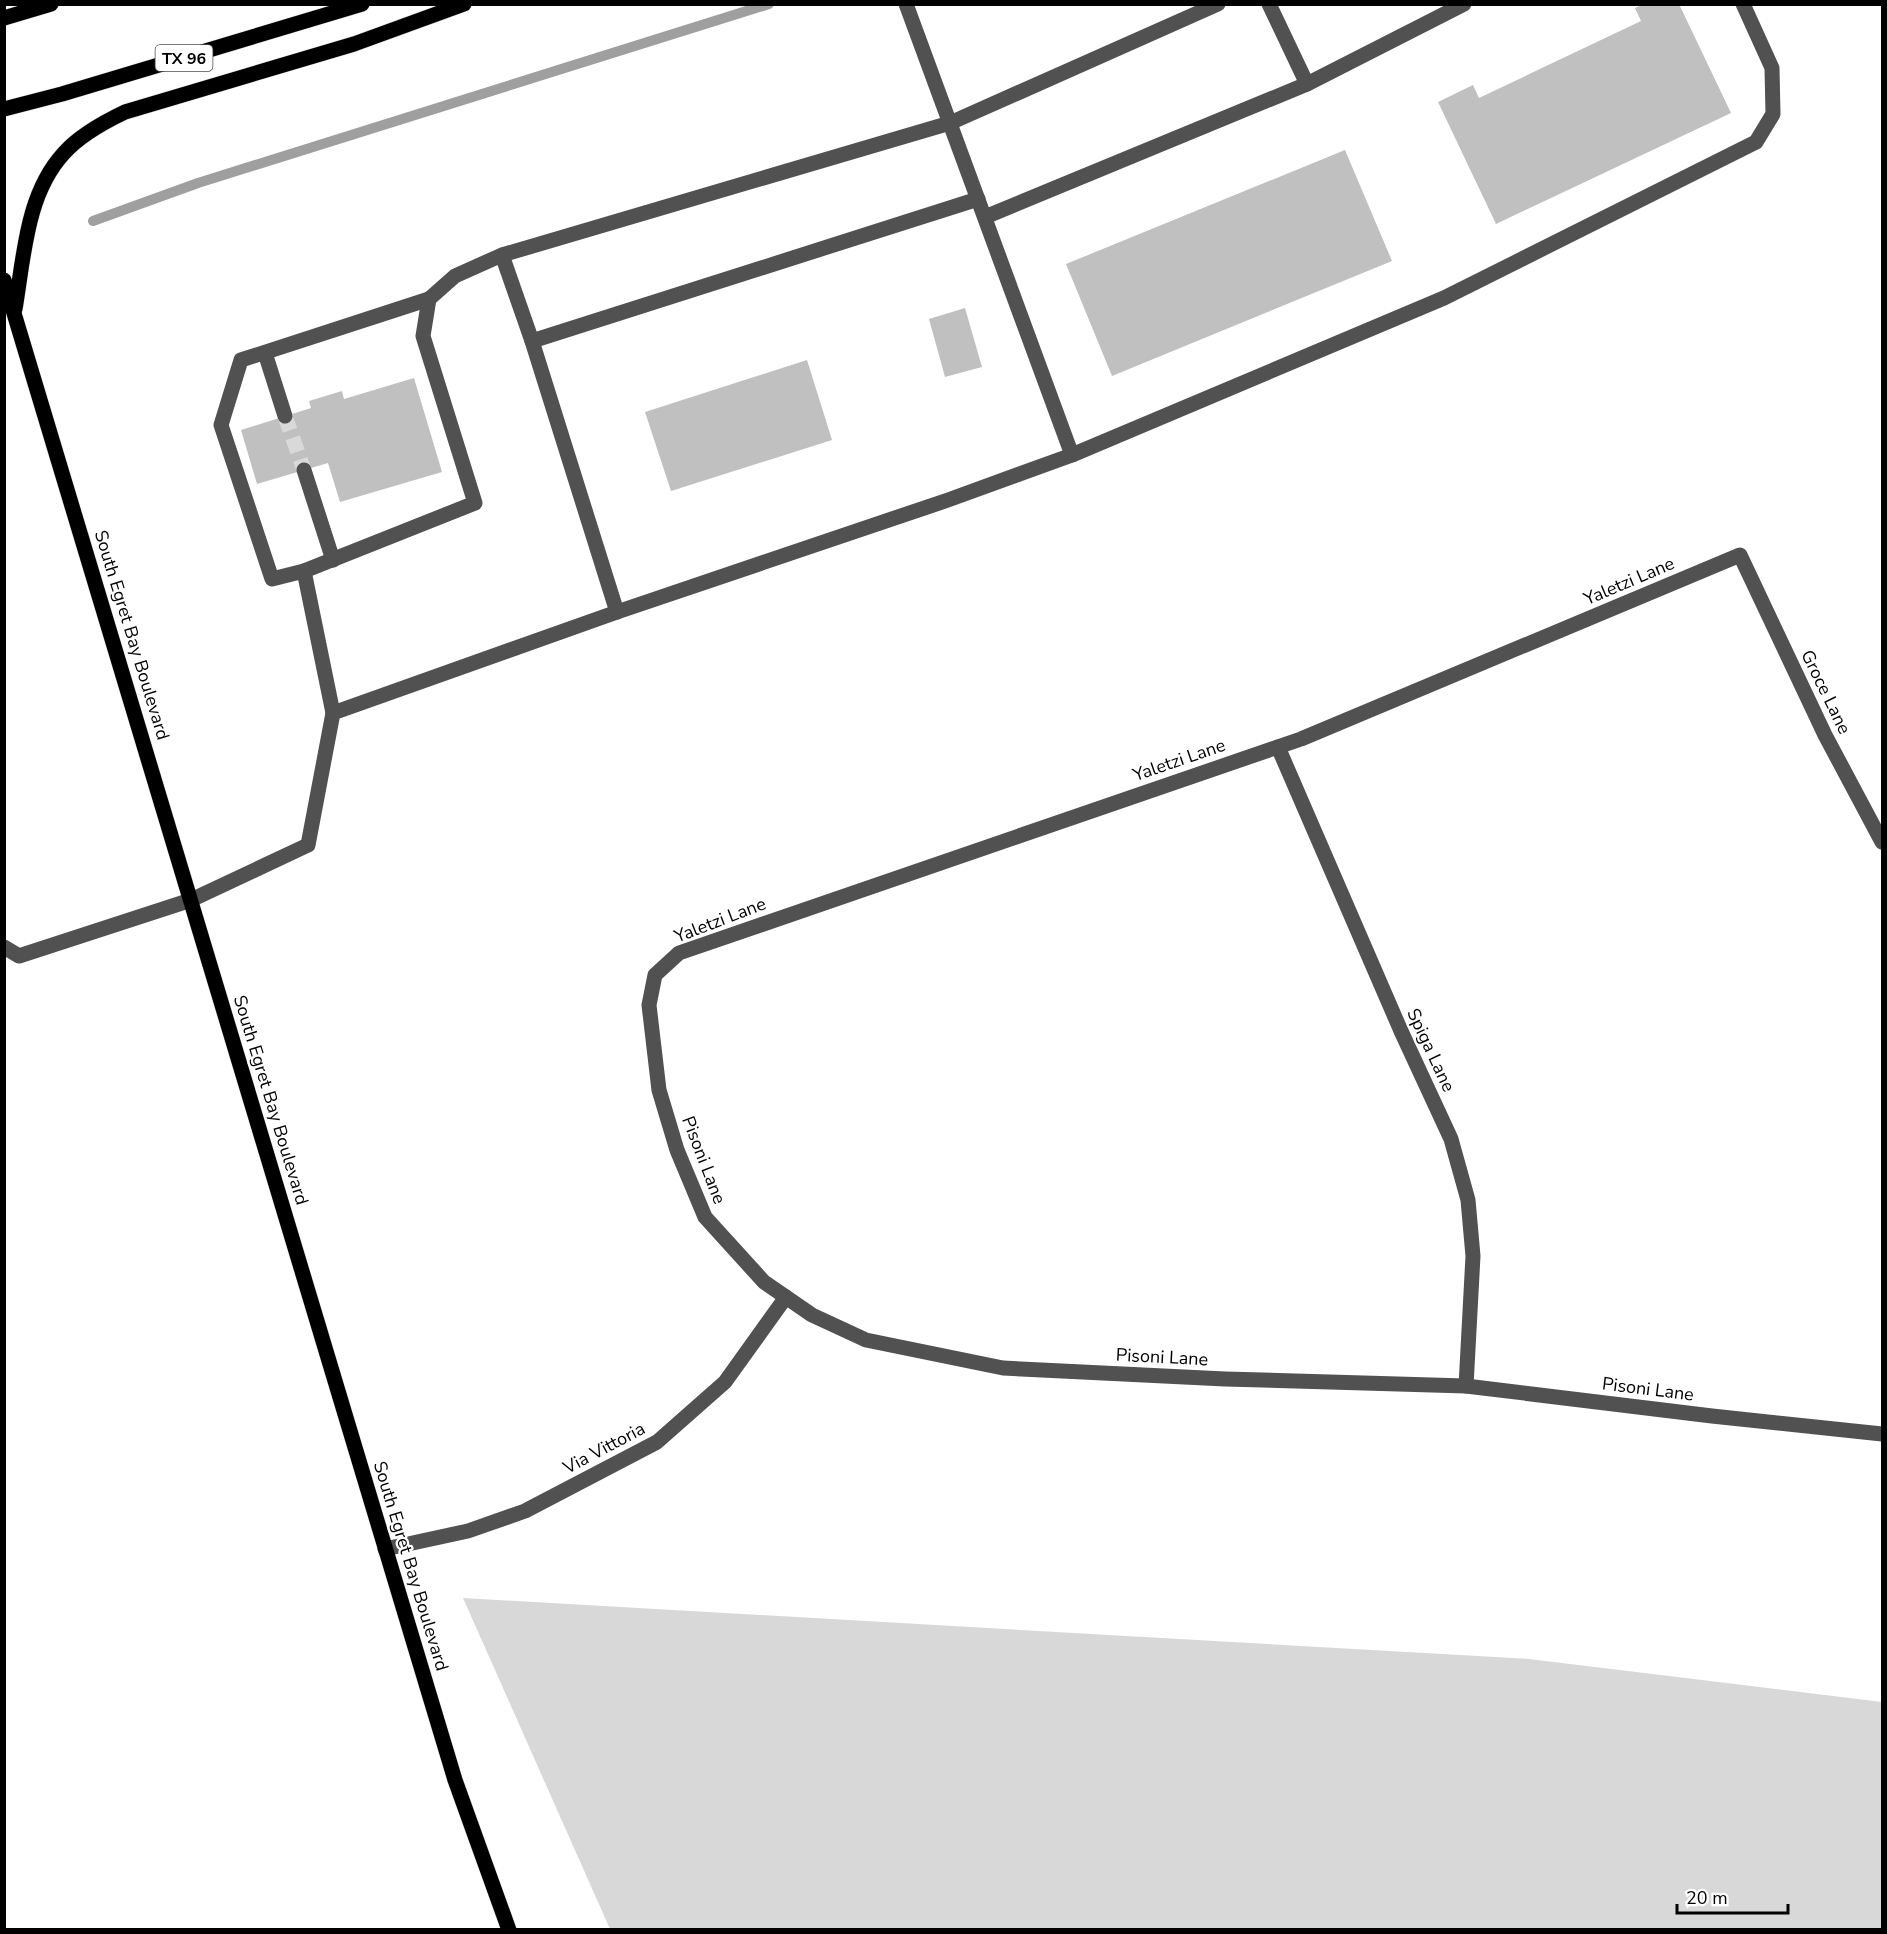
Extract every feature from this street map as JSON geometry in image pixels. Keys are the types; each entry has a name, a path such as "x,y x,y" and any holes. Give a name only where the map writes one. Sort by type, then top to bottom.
{"main road":[{"path":"4,18 51,4"},
{"name":"TX 96","path":"4,109 62,94 362,4"},
{"path":"15,312 26,239 39,193 64,153 107,120 125,112 354,44 464,4"},
{"name":"South Egret Bay Boulevard","path":"4,280 454,1780 509,1929"},
{"path":"4,300 15,312"}],"street":[{"path":"906,4 1072,454"},
{"path":"429,299 423,336 475,503 304,571 272,579 221,425 241,360 429,299 455,276 502,255 950,123 1218,4"},
{"path":"1269,4 1307,84"},
{"path":"985,217 1307,84 1464,4"},
{"path":"333,712 617,612 948,500 1072,454 1444,298 1756,142 1773,114 1772,68 1743,4"},
{"path":"532,341 978,199"},
{"path":"502,255 532,341 617,612"},
{"path":"265,353 285,416"},
{"path":"304,470 333,560"},
{"name":"Yaletzi Lane","path":"649,1005 655,975 679,953 1311,735 1740,555"},
{"name":"Groce Lane","path":"1740,555 1825,735 1882,842"},
{"path":"4,947 19,956 191,900 308,845 333,712 304,571"},
{"name":"Spiga Lane","path":"1278,747 1401,1031 1451,1139 1468,1200 1473,1256 1466,1386"},
{"name":"Pisoni Lane","path":"649,1005 659,1090 677,1150 705,1217 764,1282 812,1315 866,1340 1003,1368 1225,1379 1466,1386 1700,1415 1882,1434"},
{"name":"Via Vittoria","path":"385,1549 468,1531 525,1511 657,1442 725,1382 786,1297"}],"shaded area":[{"path":"463,1598 1529,1659 1882,1702 1882,1929 610,1929"}],"building":[{"path":"1644,4 1679,4 1731,113 1496,224 1438,102 1473,85 1479,98 1641,21 1635,8"},
{"path":"1345,150 1392,261 1112,376 1066,264"},
{"path":"965,308 982,367 945,377 929,319"},
{"path":"807,360 832,440 671,491 645,412"},
{"path":"414,378 442,472 340,502 328,463 257,484 241,430 311,408 309,401 342,391 344,399"}],"waterway":[{"path":"93,221 198,183 769,4"}],"tunnel":[{"path":"285,416 304,470"}]}
